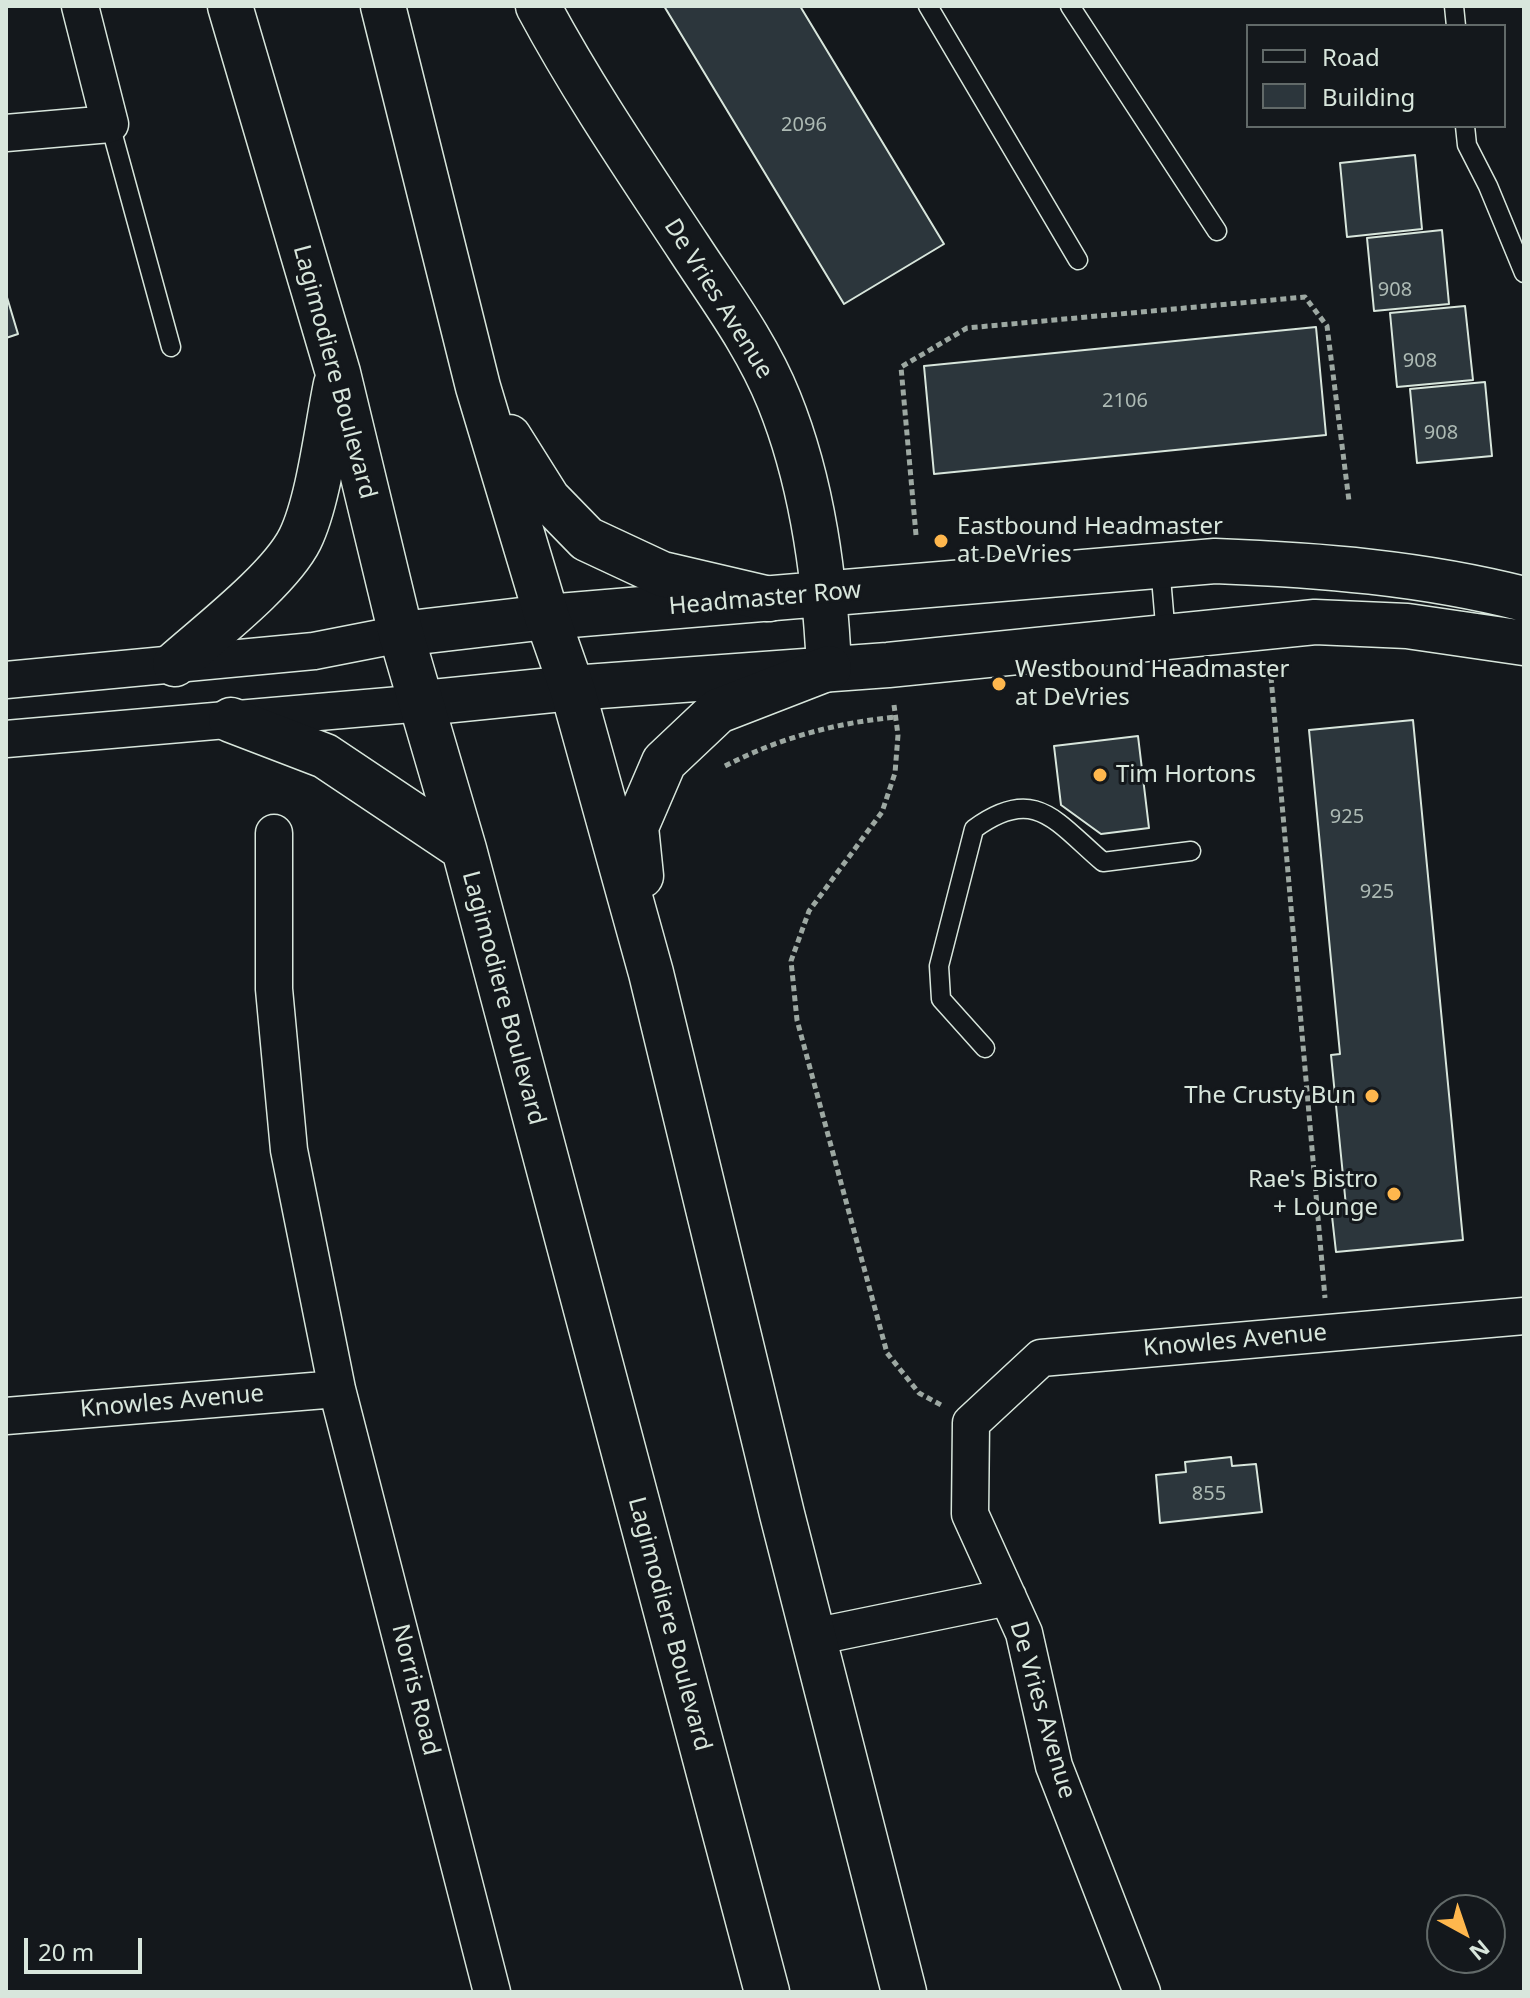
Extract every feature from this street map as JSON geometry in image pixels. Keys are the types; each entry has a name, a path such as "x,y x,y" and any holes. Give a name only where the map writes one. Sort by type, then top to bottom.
{"main road":[{"name":"Lagimodiere Boulevard","path":"230,6 338,373 401,634 464,849 767,1992"},
{"path":"383,6 478,387 547,617 572,688 651,973 813,1637 904,1992"},
{"name":"De Vries Avenue","path":"538,6 574,73 748,338 779,400 799,461 825,594 829,668"},
{"path":"175,664 258,589 283,563 300,539 312,499 338,373"},
{"path":"478,387 548,499 587,539 662,574 769,599"},
{"name":"Headmaster Row","path":"401,634 547,617 1215,561 1323,566 1400,574 1524,599"},
{"path":"423,703 572,688 888,665 1315,622 1407,626 1524,643"},
{"path":"651,973 636,827 664,762 718,711 829,668"},
{"path":"231,720 325,756 464,849"}],"street":[{"path":"6,133 110,124 80,6"},
{"name":"Headmaster Row","path":"6,680 314,651 401,634"},
{"path":"6,739 423,703"},
{"name":"Norris Road","path":"274,833 274,989 289,1150 337,1389 492,1992"},
{"name":"Knowles Avenue","path":"971,1423 1041,1358 1524,1316"},
{"name":"Knowles Avenue","path":"6,1416 337,1389"},
{"name":"De Vries Avenue","path":"971,1423 970,1514 1024,1633 1054,1766 1142,1992"},
{"path":"813,1637 1008,1597"}],"lane":[{"path":"928,6 1078,260"},
{"path":"1070,6 1217,231"},
{"path":"110,124 171,347"},
{"path":"1465,128 1467,145 1488,186 1524,273"},
{"path":"1160,566 1166,636"},
{"path":"985,1048 941,999 939,966 974,829 991,816 1014,808 1036,808 1103,862 1191,851"}],"path":[{"path":"916,535 901,367 967,328 1305,297 1327,326 1349,501"},
{"path":"888,665 898,735 895,773 882,812 809,911 791,961 797,1020 887,1353 919,1393 971,1423"},
{"path":"1271,677 1328,1333"},
{"path":"717,773 726,765 780,741 849,722 896,717"}],"building":[{"path":"664,6 800,6 944,244 844,304"},
{"path":"1415,155 1422,229 1347,237 1340,163"},
{"path":"1442,230 1449,304 1374,311 1367,238"},
{"path":"6,294 18,334 6,338"},
{"path":"1465,306 1473,380 1397,387 1390,313"},
{"path":"1316,327 1326,435 934,474 924,366"},
{"path":"1485,382 1492,456 1417,463 1410,389"},
{"path":"1413,720 1463,1240 1336,1252 1331,1207 1346,1206 1331,1055 1340,1054 1309,730"},
{"name":"Tim Hortons","path":"1138,736 1149,828 1101,834 1061,805 1054,746"},
{"path":"1231,1457 1232,1466 1256,1464 1262,1512 1160,1523 1156,1475 1186,1472 1185,1462"}],"place":[{"name":"Eastbound Headmaster at DeVries","path":"941,541"},
{"name":"Westbound Headmaster at DeVries","path":"999,684"},
{"name":"Tim Hortons","path":"1100,775"},
{"name":"The Crusty Bun","path":"1372,1096"},
{"name":"Rae's Bistro + Lounge","path":"1394,1194"}]}
